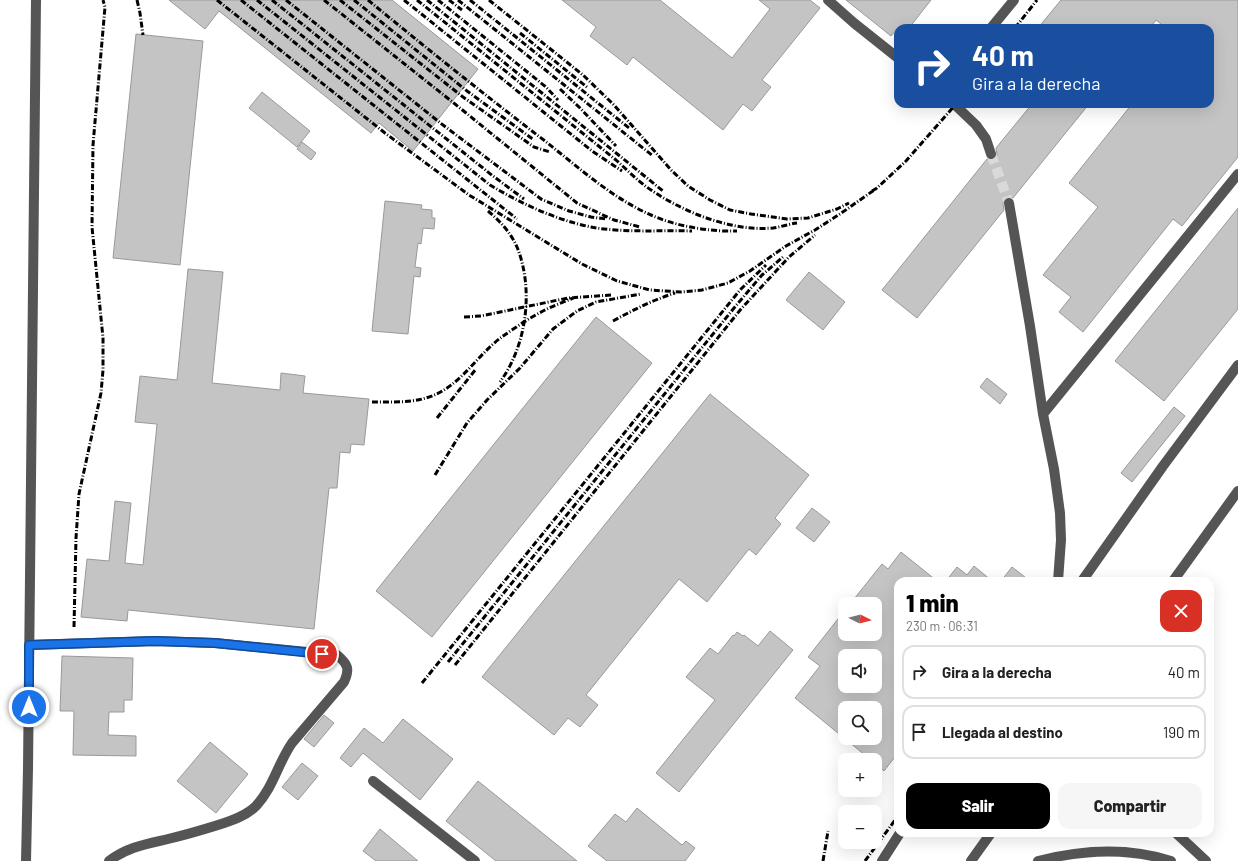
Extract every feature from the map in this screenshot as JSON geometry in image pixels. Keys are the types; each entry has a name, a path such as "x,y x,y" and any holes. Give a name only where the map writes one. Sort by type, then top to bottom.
{"street":[{"path":"26,861 36,0"},
{"path":"828,0 854,24 894,55"},
{"path":"994,24 1014,0"},
{"path":"958,108 976,125 986,139 991,154"},
{"path":"1043,414 1238,174"},
{"path":"1009,203 1043,414 1054,469 1060,513 1061,540 1058,577"},
{"path":"1085,577 1163,466 1238,365"},
{"path":"1176,577 1238,491"},
{"path":"29,645 155,641 215,643 337,655 344,660 348,668 344,682 286,751 263,797 255,807 244,815 230,822 130,848 109,861"},
{"path":"373,781 475,861"},
{"path":"882,861 897,837"},
{"path":"971,861 988,837"},
{"path":"1180,837 1206,861"},
{"path":"1038,861 1084,852 1136,853 1171,861"}],"building":[{"path":"169,0 392,0 478,69 413,151 379,123 371,133 219,11 205,29"},
{"path":"562,0 660,0 732,58 770,9 759,0 810,0 820,8 762,80 771,87 752,111 743,104 723,130 633,57 627,65 590,36 596,27"},
{"path":"846,0 931,0 912,24 894,24 894,33 891,36"},
{"path":"1061,0 1238,0 1238,157 1182,226 1173,219 1083,332 1059,312 1071,297 1043,275 1098,207 1069,183 1129,108 1214,108 1214,24 1161,24 1156,20 1153,24 1041,24"},
{"path":"136,34 203,41 180,265 113,258"},
{"path":"262,92 310,131 297,147 249,108"},
{"path":"1029,108 1086,108 1013,198 1005,198 1003,204 1004,210 917,318 882,290 987,159 993,160 996,158 996,148"},
{"path":"302,142 316,153 311,160 297,149"},
{"path":"385,201 422,205 421,209 432,210 432,218 435,218 434,229 423,228 421,244 418,243 415,267 421,268 420,277 414,276 408,334 372,331"},
{"path":"1238,208 1238,309 1164,401 1115,361"},
{"path":"188,269 223,272 212,383 280,390 281,373 305,376 303,393 369,399 364,445 351,444 350,453 340,452 337,488 329,488 314,629 128,610 127,621 81,617 87,559 109,561 115,501 131,503 125,563 143,565 157,424 135,422 140,376 177,380"},
{"path":"809,272 845,302 823,330 786,300"},
{"path":"596,317 652,363 432,637 376,591"},
{"path":"987,378 1007,394 1000,404 980,387"},
{"path":"710,394 809,475 775,518 781,524 756,555 749,549 707,602 679,579 586,695 598,705 580,727 568,718 554,735 482,677"},
{"path":"1174,407 1185,416 1132,482 1121,473"},
{"path":"812,508 830,522 814,542 796,528"},
{"path":"901,552 932,577 894,577 894,758 884,771 882,769 882,753 862,753 853,745 882,745 882,701 838,701 838,733 795,698 820,666 808,657 838,619 838,641 882,641 882,597 856,597 882,564 888,569"},
{"path":"974,566 987,577 949,577 957,567 967,575"},
{"path":"1012,567 1025,577 1004,577"},
{"path":"770,631 793,650 679,792 656,773 715,700 686,677 710,648 718,654 737,632 743,636 744,635 758,646"},
{"path":"62,656 133,658 132,700 124,700 124,712 109,712 108,735 136,736 136,756 73,755 74,711 60,711"},
{"path":"324,715 334,723 314,747 304,739"},
{"path":"403,719 453,759 420,800 363,753 351,767 340,758 364,728 383,743"},
{"path":"210,742 248,774 216,813 177,781"},
{"path":"302,763 318,776 298,800 282,787"},
{"path":"478,781 577,861 496,861 446,821"},
{"path":"637,808 682,845 686,841 695,848 685,861 607,861 588,846 615,814 626,822"},
{"path":"380,829 418,861 376,861 363,851"}],"tunnel":[{"path":"991,154 1009,203"}],"railway":[{"path":"74,627 76,538 79,494 101,393 103,370 103,338 92,227 93,145 105,7 103,0"},
{"path":"137,0 143,35"},
{"path":"217,0 385,133 469,195 582,264 617,281 650,290 681,292 702,290 728,283 750,271 786,246 815,230 877,188"},
{"path":"241,0 517,219"},
{"path":"257,0 490,185 514,198 565,220 591,227 628,231 692,231"},
{"path":"272,0 524,199"},
{"path":"286,0 443,125 541,199 569,211 591,217 606,219"},
{"path":"324,0 577,203 614,220 640,227"},
{"path":"340,0 463,97 534,147 550,152"},
{"path":"354,0 467,91 534,140"},
{"path":"368,0 583,171 623,200 660,219 682,225 704,229 737,231"},
{"path":"404,0 592,151 622,171"},
{"path":"417,0 616,160 644,185 672,203 688,211 722,223 739,226 773,228 797,223"},
{"path":"427,0 663,191"},
{"path":"438,0 546,87 558,100"},
{"path":"449,0 462,10"},
{"path":"458,0 653,156"},
{"path":"470,0 629,128"},
{"path":"489,0 583,75 614,105 671,170 688,186 710,200 730,210 787,219 808,218 837,209 849,203"},
{"path":"1018,24 1037,0"},
{"path":"520,33 588,88"},
{"path":"560,89 616,146"},
{"path":"872,191 906,161 952,108"},
{"path":"488,211 505,228 515,242 522,263 525,281 525,316 522,334 509,367 500,382"},
{"path":"455,665 741,309 789,257 815,235"},
{"path":"448,662 734,308 762,275 783,257"},
{"path":"422,683 740,290 766,265"},
{"path":"613,321 643,306 675,293"},
{"path":"435,475 467,423 487,400 520,368 553,329 577,311 596,302 641,294"},
{"path":"464,317 481,316 568,298 611,295"},
{"path":"372,402 413,401 437,394 457,381 490,347 504,335 539,313 576,297"},
{"path":"437,418 476,369"},
{"path":"865,861 894,821"},
{"path":"823,861 828,831"}],"route":[{"path":"29,707 29,645 155,641 215,643 322,654"}]}
